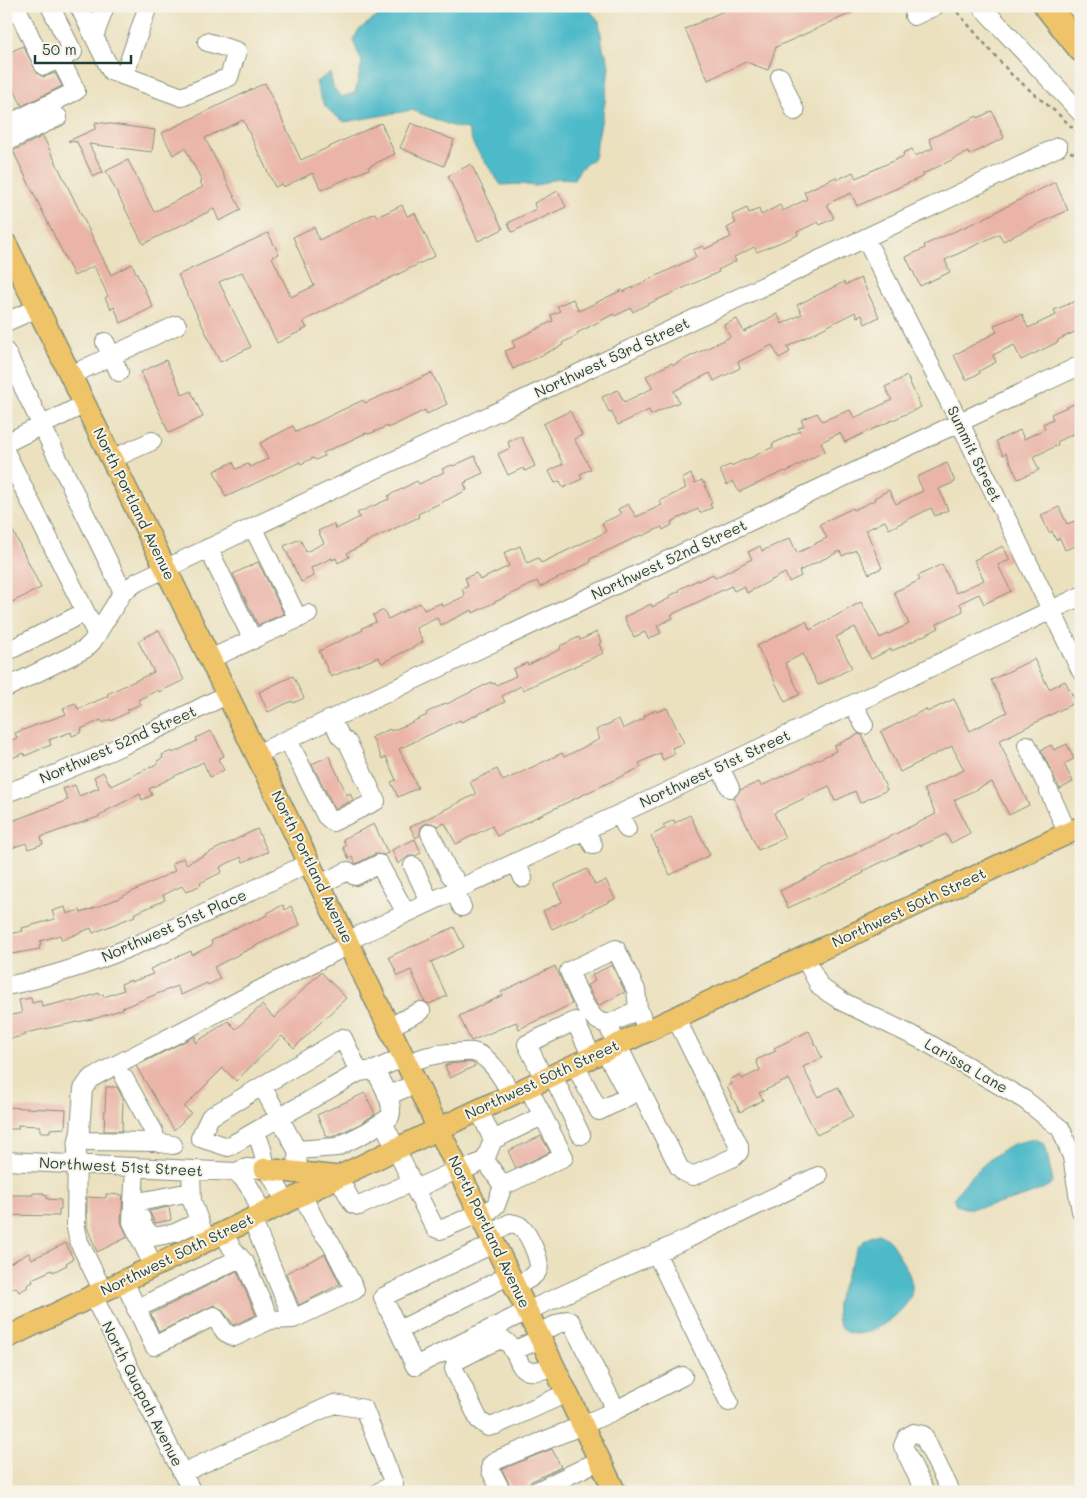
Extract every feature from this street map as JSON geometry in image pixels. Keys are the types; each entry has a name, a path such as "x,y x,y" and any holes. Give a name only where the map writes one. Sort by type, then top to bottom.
{"highway":[{"path":"1047,6 1081,49"},
{"path":"1067,6 1081,20"}],"main road":[{"name":"North Portland Avenue","path":"6,244 228,694 616,1492"},
{"name":"Northwest 50th Street","path":"6,1338 154,1267 210,1232 257,1217 343,1174 1074,830"},
{"path":"265,1169 343,1174"}],"street":[{"path":"16,6 44,66 73,52 50,6"},
{"path":"79,6 111,71 182,97 229,77 237,51 208,42"},
{"path":"94,37 105,6"},
{"path":"124,76 148,6"},
{"path":"914,16 935,6"},
{"path":"981,6 1081,113"},
{"path":"6,125 76,91 60,59"},
{"path":"780,77 795,111"},
{"path":"6,142 58,117"},
{"name":"Northwest 53rd Street","path":"123,592 137,582 208,548 1058,147"},
{"name":"Summit Street","path":"865,238 960,423 1081,671"},
{"path":"6,322 38,308"},
{"path":"71,375 177,325"},
{"path":"6,352 123,592 92,642 85,648 6,688"},
{"name":"Northwest 52nd Street","path":"257,754 1081,365"},
{"path":"85,404 7,442 85,612 97,634"},
{"path":"112,459 152,441"},
{"path":"210,659 300,616 253,527"},
{"path":"208,548 252,638"},
{"name":"Northwest 51st Street","path":"78,1139 83,1089 90,1079 128,1057 209,1017 240,998 406,913 457,890 520,870 690,788 720,767 1081,596"},
{"path":"6,652 85,612"},
{"name":"Northwest 52nd Street","path":"6,793 92,760 141,738 228,694"},
{"path":"853,704 864,725"},
{"path":"288,740 326,816 333,822 376,801 348,743 340,736 332,719"},
{"path":"1028,745 1047,786 1074,830"},
{"path":"720,767 730,788"},
{"path":"430,833 450,875 454,878 462,907"},
{"name":"Northwest 51st Place","path":"6,986 82,966 123,951 309,863"},
{"path":"320,884 348,871 355,876 379,864 406,913"},
{"path":"413,866 430,902"},
{"path":"638,1009 608,1024 597,1021 589,1012 569,971 616,949 636,990 638,1009 648,1031"},
{"name":"Larissa Lane","path":"805,958 820,987 843,1002 926,1042 1024,1100 1060,1129 1072,1157 1081,1211"},
{"path":"389,1027 421,1011"},
{"path":"676,1018 739,1146 738,1152 734,1157 702,1173 693,1176 685,1173 575,1022 527,1044 542,1116 564,1157 503,1186 487,1227 383,1297 415,1366 527,1311 656,1253 818,1176"},
{"path":"598,1054 608,1024"},
{"path":"78,1139 96,1142 155,1142 182,1147 200,1138 210,1116 343,1038 387,1096 391,1113 390,1117 337,1146 297,1150"},
{"path":"387,1096 409,1068 423,1057 473,1052 499,1072 534,1084 582,1135"},
{"path":"200,1138 228,1147 367,1071 409,1068"},
{"path":"124,1078 154,1132 155,1142"},
{"path":"262,1086 297,1150 298,1172"},
{"path":"479,1110 493,1140 486,1160"},
{"path":"493,1140 542,1116"},
{"path":"383,1122 435,1228 440,1230 487,1227 510,1223 519,1225 526,1233 539,1260 538,1270 531,1277 513,1281 398,1330"},
{"path":"124,1281 154,1346 214,1316 225,1332 234,1337 270,1320 293,1319 354,1290 331,1243 320,1228 265,1169 265,1154 255,1132"},
{"name":"North Quapah Avenue","path":"78,1139 76,1164 77,1235 98,1294 192,1492"},
{"path":"173,1145 191,1192 210,1232 231,1247 245,1263 270,1320"},
{"path":"233,1145 236,1172 246,1181 257,1201 257,1217 293,1319"},
{"path":"337,1146 343,1174 353,1204 359,1206 486,1160"},
{"path":"486,1160 503,1186"},
{"name":"Northwest 51st Street","path":"6,1161 236,1172 247,1168 265,1169"},
{"path":"135,1168 136,1202 132,1222 154,1267"},
{"path":"136,1202 191,1192"},
{"path":"136,1202 143,1226 152,1237 175,1233 210,1232"},
{"path":"656,1253 729,1402"},
{"path":"136,1309 240,1258"},
{"path":"513,1351 568,1320 571,1322 616,1410"},
{"path":"554,1366 538,1372 527,1370 520,1364 508,1343 502,1339 456,1361 454,1369 471,1404 488,1427 567,1394"},
{"path":"502,1492 491,1471 491,1464 497,1460 583,1425 683,1376"},
{"path":"182,1473 334,1404 364,1410 394,1484 379,1492"},
{"path":"925,1492 903,1446 907,1437 914,1433 923,1435 950,1492"},
{"path":"535,1492 600,1460"}],"path":[{"path":"952,6 1006,69 1081,136"}],"water":[{"path":"386,6 586,6 599,21 603,49 607,56 609,67 605,102 594,158 580,169 574,179 557,178 535,186 521,184 501,185 474,146 468,129 455,127 412,110 345,122 328,110 316,82 330,73 333,87 341,97 355,93 362,62 353,41 358,31 385,11"},
{"path":"1034,1139 1042,1142 1046,1148 1053,1182 1047,1187 997,1204 965,1208 955,1203 954,1198 959,1191 988,1161 1011,1145"},
{"path":"878,1234 889,1240 896,1250 909,1273 912,1290 909,1300 902,1310 891,1319 879,1327 854,1334 844,1331 838,1322 837,1303 859,1246 867,1238"}],"building":[{"path":"734,6 867,6 776,47 768,70 746,62 708,80 685,29"},
{"path":"23,46 38,74 44,77 55,73 62,86 22,106 6,73 6,54"},
{"path":"265,83 301,160 381,123 395,154 368,167 369,169 321,190 313,173 283,187 282,184 275,187 243,120 205,138 241,210 219,221 214,209 143,244 106,171 128,160 154,212 203,187 200,182 202,181 185,148 173,155 162,133"},
{"path":"992,111 1004,138 969,155 968,152 923,174 924,176 857,206 851,193 827,204 834,218 820,225 818,222 797,232 798,235 757,252 754,247 734,257 736,261 718,270 719,272 633,312 631,308 615,316 614,314 577,333 578,335 562,343 563,345 513,369 505,351 515,347 512,341 553,321 551,315 560,311 557,306 573,299 579,311 622,290 623,292 696,257 693,250 703,246 705,249 731,237 727,228 736,223 732,215 747,208 749,213 759,209 761,215 780,205 783,211 807,199 804,192 836,177 837,180 853,172 856,178 904,156 903,153 912,149 915,156 933,148 929,139 977,116 978,118"},
{"path":"96,122 155,130 152,152 89,144 103,172 93,177 77,142 68,141 95,129"},
{"path":"411,123 454,140 444,166 400,148"},
{"path":"43,136 111,275 132,264 153,307 121,323 114,307 111,309 105,298 108,296 94,266 74,276 13,151"},
{"path":"471,164 503,229 478,241 448,176"},
{"path":"1055,182 1068,210 1003,241 999,234 945,260 950,272 920,286 906,257 925,248 924,245 978,221"},
{"path":"558,191 566,207 512,232 508,223 536,209 534,203"},
{"path":"402,205 407,216 415,213 435,256 303,321 307,328 277,343 242,272 219,282 251,347 220,362 178,275 268,233 279,254 272,257 291,297 314,286 293,237 314,227 319,240 375,213 377,217"},
{"path":"861,278 879,317 865,324 862,315 857,317 855,312 787,347 790,352 779,358 772,345 738,362 740,368 714,381 710,373 674,391 679,402 651,415 649,410 618,425 611,411 609,412 602,397 618,390 624,402 653,388 646,376 730,337 724,325 737,319 744,332 777,314 782,324 802,314 797,305 844,282 845,285"},
{"path":"1081,299 1081,329 1021,360 1014,345 993,355 996,362 966,380 954,355 997,332 994,325 1022,314 1028,328 1056,315 1054,310"},
{"path":"166,360 183,395 191,391 203,417 169,433 141,372"},
{"path":"432,373 447,404 427,414 425,410 388,428 388,426 369,434 366,433 323,453 324,456 316,460 313,458 301,464 300,462 226,497 214,471 233,462 236,469 248,464 250,467 268,459 260,443 293,426 296,432 363,400 365,403"},
{"path":"907,376 921,407 845,442 840,433 821,442 825,451 786,472 739,492 733,481 727,485 721,469 744,461 773,447 772,444 800,431 798,428 804,426 801,420 817,413 822,421 850,410 854,418 892,400 885,387"},
{"path":"1081,401 1081,430 1057,442 1058,445 1033,457 1039,470 1018,479 1006,453 1003,455 996,441 1020,430 1024,439 1045,429 1043,424 1053,419 1051,414"},
{"path":"570,411 582,435 574,439 591,469 580,474 582,479 563,488 560,481 555,483 549,471 563,464 543,424"},
{"path":"521,436 535,466 525,471 523,468 508,475 498,454 510,448 508,442"},
{"path":"475,456 483,473 464,483 467,490 418,514 419,517 366,542 347,553 349,557 338,563 336,558 332,560 332,558 311,568 314,576 301,582 284,546 300,539 306,552 324,543 318,531 333,524 336,529 360,517 357,513 389,499 388,496 417,481 419,484 444,472 442,469"},
{"path":"947,463 955,482 939,489 948,510 935,516 931,508 889,529 885,521 866,530 882,568 869,574 856,550 842,556 840,551 799,571 801,576 789,582 785,573 747,593 744,586 734,591 731,586 671,615 673,618 657,626 661,633 648,639 645,632 634,637 624,617 651,604 652,607 670,598 669,596 680,591 679,589 698,580 713,574 715,578 752,559 748,552 760,546 762,551 790,538 797,553 816,544 827,538 820,524 875,500 874,498 889,490 896,504 923,491 917,477"},
{"path":"691,474 695,483 702,480 704,482 712,508 700,513 698,509 671,522 672,525 663,530 662,527 641,535 590,559 591,562 540,587 537,581 473,613 472,610 441,625 437,618 416,628 423,642 382,663 378,657 331,677 319,651 376,622 373,615 384,610 388,619 420,603 424,610 441,603 442,607 465,596 462,589 468,586 465,578 476,573 480,580 509,566 504,553 520,546 527,563 538,558 541,563 606,532 602,523 621,514 618,509 628,504 636,517 662,505 660,501 686,488 682,479"},
{"path":"1059,507 1067,524 1078,520 1081,526 1081,544 1065,550 1060,538 1056,540 1052,531 1049,533 1041,515"},
{"path":"6,517 41,588 6,605"},
{"path":"1003,546 1010,560 998,565 1011,591 984,604 979,594 960,603 963,611 937,624 939,628 901,647 891,651 891,649 871,659 855,627 836,637 852,668 818,685 803,654 785,663 800,694 785,702 757,646 806,621 810,630 861,602 880,638 909,624 894,592 920,580 918,576 942,564 956,593 984,580 974,560"},
{"path":"258,562 284,614 258,625 233,574"},
{"path":"159,630 184,680 138,700 141,704 127,710 128,712 111,721 110,719 103,723 101,720 81,729 82,732 72,736 71,732 49,740 51,745 25,756 24,753 12,758 6,742 17,738 15,733 66,714 63,708 75,703 78,709 88,705 154,672 138,641"},
{"path":"597,632 603,653 523,690 521,686 502,696 505,702 461,722 460,720 399,749 418,788 398,797 391,782 396,780 386,757 382,759 372,737 390,729 391,731 406,725 427,715 426,713 491,682 496,685 516,676 513,669 527,663 528,665 561,649 560,646 579,637 580,640"},
{"path":"1034,659 1049,689 1065,681 1076,702 999,741 1029,805 1009,815 992,782 954,800 970,833 951,843 946,834 921,846 920,844 863,871 864,873 788,908 780,891 936,814 924,789 964,770 952,746 900,772 881,732 926,709 927,712 954,699 970,731 1007,712 991,680"},
{"path":"293,676 304,698 293,703 292,701 268,712 259,692"},
{"path":"667,708 684,743 672,748 675,754 663,760 660,753 639,763 641,767 497,836 492,826 456,844 445,823 438,826 431,823 425,824 421,827 420,835 416,838 410,827 476,794 470,782 497,769 503,781 562,753 564,757 600,739 596,730 619,719 623,729 656,710 657,712"},
{"path":"210,731 214,735 224,756 218,759 224,770 210,777 203,762 149,789 152,795 142,800 140,794 98,817 41,837 43,844 28,849 26,843 6,850 6,827 13,825 12,821 68,800 63,789 75,785 79,796 99,788 94,777 103,772 111,786 159,763 157,761 163,758 162,755 172,751 173,753 197,741 196,738"},
{"path":"859,734 862,735 887,790 860,803 855,791 835,801 829,786 774,813 785,838 758,850 734,798 740,790 759,782 761,786 836,751 834,746"},
{"path":"1067,744 1074,759 1064,764 1073,782 1060,789 1041,750 1051,745 1054,750"},
{"path":"329,756 347,795 350,793 353,800 335,809 312,764"},
{"path":"690,815 710,855 670,875 651,836 665,828 663,825 674,820 675,823"},
{"path":"374,824 388,853 384,855 375,854 356,864 352,857 349,859 343,847 346,846 343,839"},
{"path":"257,829 268,852 243,862 241,857 220,867 222,872 200,883 201,885 186,892 182,886 163,895 165,900 134,914 135,916 93,933 91,928 62,940 60,935 40,941 40,949 6,955 6,935 23,931 22,928 55,919 52,911 65,907 67,914 80,910 81,913 117,899 175,871 172,864 183,858 186,864"},
{"path":"415,839 421,853 409,856 398,864 392,850"},
{"path":"587,869 595,885 606,880 615,899 552,929 543,911 562,902 554,885"},
{"path":"283,905 285,910 291,906 300,925 214,967 220,979 208,985 207,983 181,995 177,986 97,1018 25,1033 26,1035 6,1040 6,1016 22,1013 19,1000 31,998 32,1003 41,1001 42,1007 71,1000 72,1002 99,993 99,995 103,994 104,997 124,990 121,984 153,974 150,969 191,951 192,955 212,945 211,941 247,922 248,924 267,915 267,913"},
{"path":"454,927 464,947 431,962 447,996 429,1004 425,1002 411,970 398,976 389,957"},
{"path":"612,965 625,992 598,1006 587,985 595,981 592,975"},
{"path":"555,966 572,1004 519,1029 516,1022 471,1041 459,1016 503,995 501,992"},
{"path":"321,972 346,998 294,1048 282,1036 236,1081 223,1068 184,1107 191,1113 174,1130 136,1066 195,1036 195,1043 228,1021 236,1029 262,1005 274,1018"},
{"path":"809,1031 822,1058 803,1067 818,1097 838,1087 853,1117 817,1135 789,1079 759,1093 763,1100 740,1112 727,1087 732,1084 730,1080 739,1075 742,1079 760,1070 756,1060 776,1051 774,1048"},
{"path":"470,1062 475,1066 450,1078 445,1066"},
{"path":"106,1087 117,1087 123,1099 122,1131 104,1131"},
{"path":"365,1093 375,1114 360,1124 332,1137 327,1137 317,1115"},
{"path":"6,1107 66,1110 65,1128 50,1129 50,1132 40,1132 40,1126 18,1125 18,1129 6,1129"},
{"path":"541,1136 550,1152 516,1168 508,1151"},
{"path":"33,1193 44,1193 44,1195 47,1195 47,1199 61,1200 59,1216 6,1215 6,1195 33,1195"},
{"path":"106,1194 123,1195 121,1222 128,1237 97,1252 87,1227 87,1197 106,1198"},
{"path":"169,1207 171,1220 155,1223 149,1211"},
{"path":"66,1243 73,1259 66,1263 67,1265 32,1279 33,1282 27,1285 28,1287 19,1292 16,1287 6,1292 6,1265 29,1253 32,1259"},
{"path":"325,1254 340,1284 299,1305 286,1273"},
{"path":"237,1271 256,1315 234,1325 222,1310 214,1305 159,1332 151,1314"},
{"path":"552,1449 561,1467 530,1482 524,1491 513,1492 502,1469"}]}
